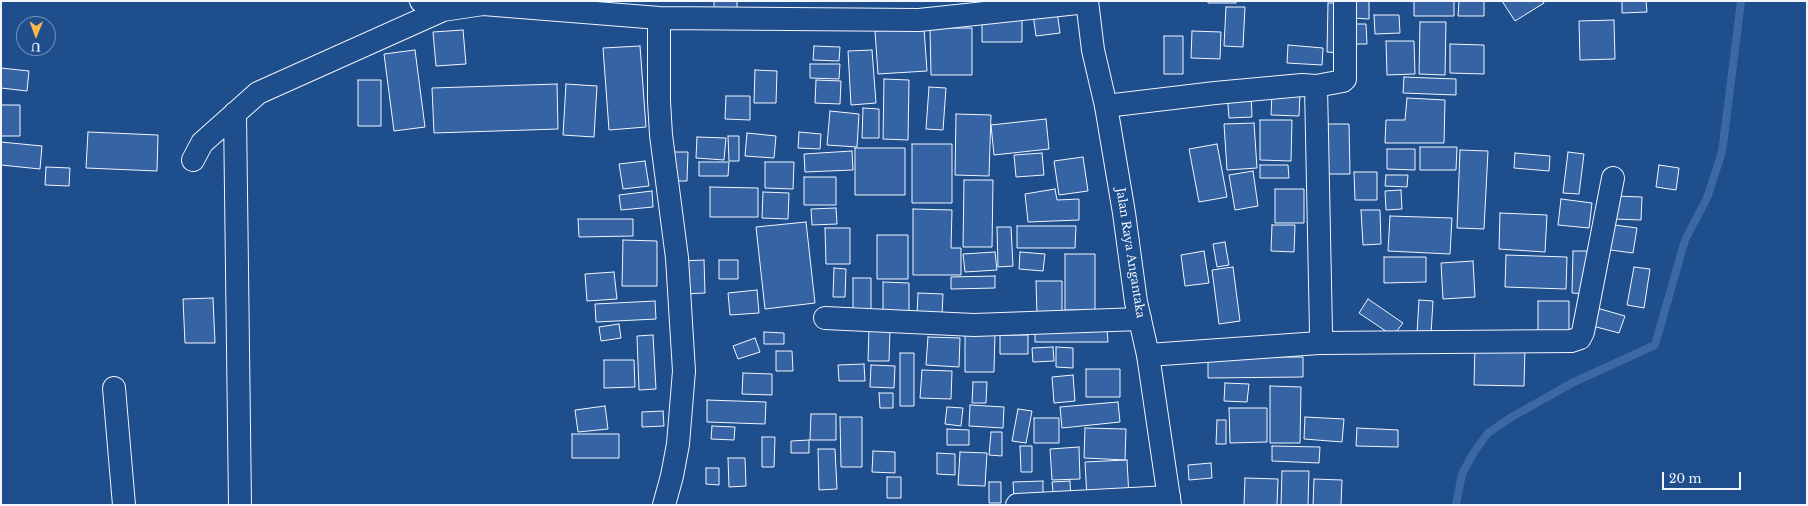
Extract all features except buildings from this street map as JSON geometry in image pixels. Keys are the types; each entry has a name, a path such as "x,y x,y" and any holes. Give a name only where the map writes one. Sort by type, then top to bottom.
{"street":[{"path":"421,1 443,10"},
{"path":"1106,106 1223,92 1302,85 1316,86 1344,80 1345,1"},
{"path":"193,160 202,143 258,93 443,10 483,4 550,5 660,18 919,20 1087,2"},
{"name":"Jalan Raya Angantaka","path":"1087,2 1093,50 1106,106 1140,319 1148,354 1169,501"},
{"path":"660,18 659,101 661,135 674,228 684,341 684,371 678,444 672,476 664,505"},
{"path":"1316,86 1321,332 1319,343"},
{"path":"235,113 240,505"},
{"path":"1148,354 1319,343 1571,341 1580,338 1583,332 1613,178"},
{"path":"825,318 974,325 1140,319"},
{"path":"114,388 124,505"},
{"path":"1017,505 1169,501"}],"waterway":[{"path":"1456,505 1462,474 1474,452 1488,433 1510,418 1572,383 1655,345 1685,240 1707,198 1722,152 1741,1"}]}
